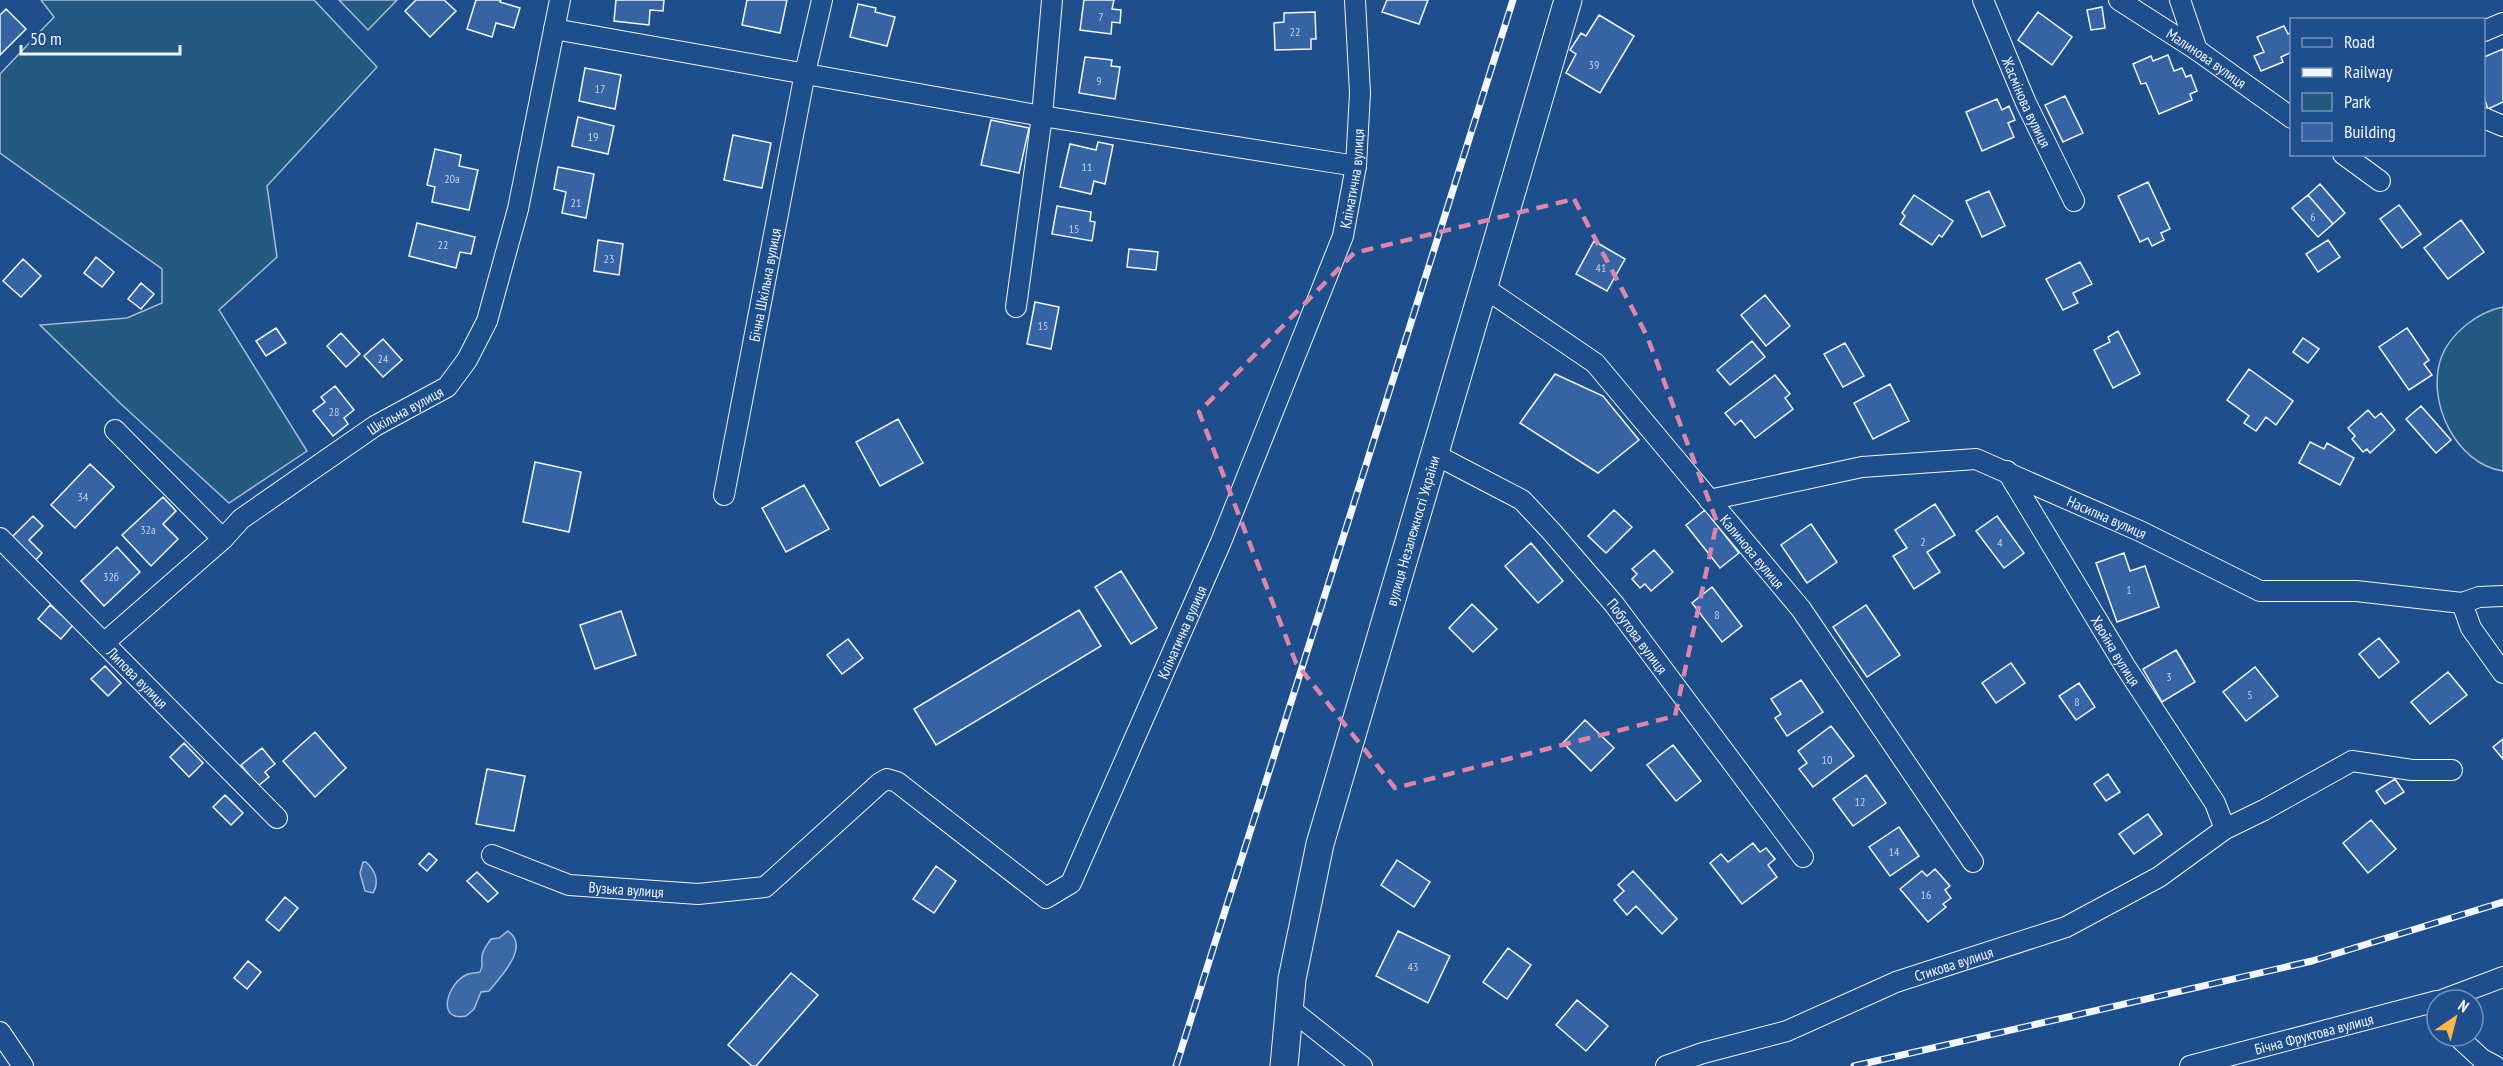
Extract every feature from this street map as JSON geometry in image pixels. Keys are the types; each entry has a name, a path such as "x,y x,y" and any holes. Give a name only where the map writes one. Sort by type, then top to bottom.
{"main road":[{"name":"вулиця Незалежності України","path":"1284,1066 1292,979 1320,844 1568,0"}],"street":[{"name":"Шкільна вулиця","path":"104,643 223,539 242,519 375,426 447,387 467,360 487,321 518,209 560,0"},
{"name":"Бічна Шкільна вулиця","path":"724,495 805,73 822,0"},
{"path":"1016,307 1042,116 1052,0"},
{"name":"Кліматична вулиця","path":"765,887 887,779 897,782 1046,898 1071,883 1221,542 1343,236 1356,166 1360,93 1355,0"},
{"name":"Жасмінова вулиця","path":"1983,0 2026,103 2074,201"},
{"name":"Малинова вулиця","path":"2119,0 2197,50 2290,117"},
{"path":"2181,0 2197,50"},
{"path":"2485,31 2503,23"},
{"path":"555,28 1042,116 1356,166"},
{"path":"2485,118 2503,126"},
{"path":"2346,156 2380,180"},
{"name":"Калинова вулиця","path":"1483,287 1595,363 1801,609 1973,862"},
{"path":"116,430 223,539"},
{"name":"Побутова вулиця","path":"1434,454 1522,500 1551,531 1614,604 1803,856"},
{"name":"Насипна вулиця","path":"1709,500 1862,467 1976,459 2142,532 2260,591 2356,591 2462,603 2479,597 2503,596"},
{"name":"Хвойна вулиця","path":"2007,471 2125,666 2215,803 2225,829"},
{"name":"Липова вулиця","path":"0,538 277,818"},
{"path":"2462,603 2471,628 2503,673"},
{"name":"Стикова вулиця","path":"1666,1066 1703,1053 1787,1031 1896,982 2066,927 2159,877 2225,829 2352,761 2412,770 2452,770"},
{"name":"Вузька вулиця","path":"492,855 569,885 698,894 765,887"},
{"path":"2474,988 2503,977"},
{"name":"Бічна Фруктова вулиця","path":"2190,1066 2425,1004"},
{"path":"1289,1008 1362,1066"},
{"path":"0,1032 23,1066"},
{"path":"2470,1048 2482,1059 2495,1066"}],"highlighted area":[{"path":"1574,199 1647,336 1717,522 1675,716 1395,788 1296,663 1199,412 1354,253"}],"green space":[{"path":"41,0 314,0 377,67 267,186 277,257 219,310 307,451 229,503 121,404 40,325 127,318 162,303 162,269 0,153 0,74 54,17"},
{"path":"339,0 397,0 368,30"},
{"path":"2503,307 2503,471 2486,466 2471,457 2459,444 2442,411 2437,375 2445,349 2458,332 2484,314"}],"shaded area":[{"path":"363,862 369,865 376,876 373,893 365,891 360,873"},
{"path":"508,931 516,945 515,953 506,970 489,991 481,992 474,1009 466,1016 456,1016 450,1013 448,1001 454,986 466,975 480,972 482,954 491,939 499,938"}],"building":[{"path":"416,0 444,0 456,11 430,37 405,11"},
{"path":"476,0 501,0 500,2 520,8 514,28 496,23 492,37 467,29"},
{"path":"616,0 664,0 663,11 650,10 649,25 614,21"},
{"path":"747,0 787,0 780,33 742,25"},
{"path":"1084,0 1114,0 1112,9 1121,10 1120,23 1112,22 1111,34 1080,30"},
{"path":"1387,0 1428,0 1419,24 1382,12"},
{"path":"858,4 876,8 875,12 895,17 887,46 850,37"},
{"path":"2102,7 2105,28 2091,30 2087,10"},
{"path":"6,9 26,29 0,55 0,15"},
{"path":"1315,12 1316,39 1311,39 1311,49 1275,50 1274,23 1284,22 1284,13"},
{"path":"2038,12 2072,37 2052,65 2018,40"},
{"path":"1599,15 1634,36 1600,93 1566,73 1576,54 1570,50 1581,33 1586,36"},
{"path":"2284,26 2288,34 2290,33 2290,53 2281,57 2283,62 2261,71 2254,56 2264,52 2257,37"},
{"path":"2503,49 2503,102 2488,109 2485,101 2485,57"},
{"path":"2168,55 2174,71 2182,68 2186,77 2191,75 2197,91 2190,94 2192,100 2159,114 2146,83 2141,84 2133,64 2151,56 2153,61"},
{"path":"1085,57 1112,60 1111,66 1120,67 1115,99 1079,93"},
{"path":"585,68 621,75 615,109 579,101"},
{"path":"2065,96 2083,133 2063,142 2045,105"},
{"path":"1997,99 2002,110 2009,106 2015,120 2008,123 2014,137 1982,151 1966,112"},
{"path":"578,117 614,126 608,154 572,146"},
{"path":"991,120 1029,128 1019,173 981,165"},
{"path":"733,135 771,143 762,188 724,180"},
{"path":"1098,142 1113,145 1105,184 1094,181 1091,194 1060,187 1070,144 1096,150"},
{"path":"435,149 461,155 459,166 478,170 469,210 432,202 435,187 427,185"},
{"path":"558,167 594,174 586,218 562,213 566,192 554,189"},
{"path":"2148,182 2170,229 2161,233 2164,240 2152,246 2148,238 2140,242 2118,196"},
{"path":"2320,184 2345,213 2333,224 2308,195"},
{"path":"1989,191 2005,226 1982,237 1966,201"},
{"path":"1914,195 1953,221 1942,237 1939,235 1932,245 1900,224 1905,216 1902,213"},
{"path":"2308,195 2333,224 2318,237 2292,208"},
{"path":"2399,205 2421,234 2402,248 2380,219"},
{"path":"1057,206 1091,212 1090,221 1095,222 1092,241 1052,234"},
{"path":"2461,220 2484,252 2448,279 2424,248"},
{"path":"417,223 475,237 471,254 460,252 456,268 409,256"},
{"path":"598,240 623,244 619,275 594,271"},
{"path":"2328,240 2340,257 2318,272 2306,254"},
{"path":"1594,241 1625,259 1607,291 1576,274"},
{"path":"1129,249 1158,252 1156,270 1127,267"},
{"path":"96,257 114,272 102,287 84,273"},
{"path":"23,259 41,276 21,297 3,281"},
{"path":"2080,262 2092,284 2073,293 2078,303 2063,310 2046,279"},
{"path":"141,283 154,294 141,309 128,299"},
{"path":"1765,295 1790,326 1766,346 1741,315"},
{"path":"1035,302 1059,307 1051,349 1027,344"},
{"path":"276,328 286,343 266,356 256,341"},
{"path":"2407,328 2429,360 2424,364 2432,375 2409,390 2379,347"},
{"path":"2118,331 2140,374 2113,388 2094,350 2110,342 2108,337"},
{"path":"341,333 360,354 346,367 327,346"},
{"path":"2303,338 2319,349 2308,363 2293,352"},
{"path":"383,339 402,360 383,377 364,356"},
{"path":"1752,341 1765,357 1730,385 1717,370"},
{"path":"1845,343 1864,376 1843,387 1824,354"},
{"path":"2249,369 2293,401 2276,425 2266,417 2256,431 2244,423 2249,416 2227,400"},
{"path":"1555,374 1603,396 1639,440 1598,473 1520,423"},
{"path":"1775,375 1790,394 1785,398 1793,409 1755,438 1741,420 1735,425 1725,413"},
{"path":"1890,384 1909,421 1873,439 1854,403"},
{"path":"335,386 354,410 344,418 348,424 333,436 313,411 325,402 321,397"},
{"path":"2421,406 2451,440 2436,453 2406,419"},
{"path":"2368,410 2375,418 2381,413 2395,430 2370,453 2367,449 2363,452 2352,439 2355,436 2348,428"},
{"path":"898,419 923,463 880,486 856,442"},
{"path":"2310,442 2324,449 2327,443 2354,458 2340,485 2299,463"},
{"path":"535,462 581,472 569,532 523,522"},
{"path":"90,464 114,487 75,528 51,505"},
{"path":"804,485 829,529 786,552 762,508"},
{"path":"163,497 176,511 163,524 178,539 151,566 122,535"},
{"path":"1935,504 1955,535 1927,552 1940,572 1914,589 1893,556 1907,548 1895,530"},
{"path":"1614,510 1632,527 1606,553 1588,536"},
{"path":"1705,510 1739,553 1720,568 1686,525"},
{"path":"33,516 43,526 29,540 42,553 33,563 9,540"},
{"path":"1997,516 2024,553 2004,568 1976,531"},
{"path":"1811,524 1837,562 1807,583 1781,545"},
{"path":"1531,543 1563,581 1538,603 1505,566"},
{"path":"117,547 140,572 104,606 81,581"},
{"path":"1654,550 1673,572 1651,591 1645,584 1640,588 1632,579 1637,574 1632,569"},
{"path":"2124,553 2130,571 2145,566 2159,607 2117,622 2096,563"},
{"path":"1121,571 1157,628 1131,644 1095,587"},
{"path":"1712,587 1742,626 1722,642 1692,603"},
{"path":"1472,604 1497,629 1473,652 1449,628"},
{"path":"50,605 73,625 61,639 38,619"},
{"path":"1866,605 1900,655 1867,677 1833,627"},
{"path":"1079,610 1101,646 936,745 914,709"},
{"path":"621,611 636,655 595,669 580,625"},
{"path":"2379,638 2399,662 2379,678 2359,654"},
{"path":"848,639 863,658 842,674 827,655"},
{"path":"2176,650 2195,682 2162,702 2143,669"},
{"path":"2011,663 2025,683 1996,703 1982,683"},
{"path":"105,666 121,683 108,696 91,679"},
{"path":"2255,667 2278,696 2246,721 2223,692"},
{"path":"2448,672 2467,695 2430,724 2411,702"},
{"path":"1801,680 1823,712 1787,736 1775,718 1781,714 1771,699"},
{"path":"2079,683 2095,707 2076,720 2059,696"},
{"path":"1585,720 1614,748 1591,771 1563,743"},
{"path":"1831,726 1854,756 1813,787 1799,769 1807,763 1798,751"},
{"path":"315,732 346,768 315,797 283,761"},
{"path":"2503,739 2503,759 2493,747"},
{"path":"184,743 203,763 189,777 170,757"},
{"path":"1673,745 1701,781 1676,801 1647,765"},
{"path":"262,748 275,764 265,772 269,777 258,786 241,765"},
{"path":"487,769 525,776 514,831 476,824"},
{"path":"2108,774 2120,792 2106,801 2094,784"},
{"path":"1866,775 1886,803 1853,826 1833,799"},
{"path":"2395,779 2404,792 2385,804 2376,791"},
{"path":"225,795 243,813 231,825 213,807"},
{"path":"2148,814 2162,834 2134,854 2119,834"},
{"path":"2371,820 2396,849 2368,873 2343,843"},
{"path":"1899,827 1919,856 1890,876 1869,847"},
{"path":"1753,843 1760,852 1766,848 1775,859 1768,865 1777,877 1742,904 1710,863 1721,854 1728,862"},
{"path":"429,853 437,860 427,871 419,864"},
{"path":"1397,860 1430,882 1414,907 1381,885"},
{"path":"936,866 956,881 934,913 913,899"},
{"path":"1935,869 1950,886 1945,890 1951,898 1943,904 1946,907 1928,922 1900,889 1922,871 1927,876"},
{"path":"1633,871 1677,919 1662,934 1636,906 1627,915 1614,900 1624,891 1618,885"},
{"path":"477,872 498,893 488,902 467,881"},
{"path":"285,897 298,908 279,931 266,920"},
{"path":"1398,931 1450,956 1428,1003 1376,976"},
{"path":"1508,948 1531,965 1507,999 1483,982"},
{"path":"248,961 261,972 247,989 234,978"},
{"path":"791,973 818,995 756,1066 752,1066 728,1045"},
{"path":"1577,1000 1608,1026 1586,1051 1556,1025"}],"railway":[{"path":"1176,1066 1513,0"},
{"path":"1854,1066 2312,961 2503,902"}]}
